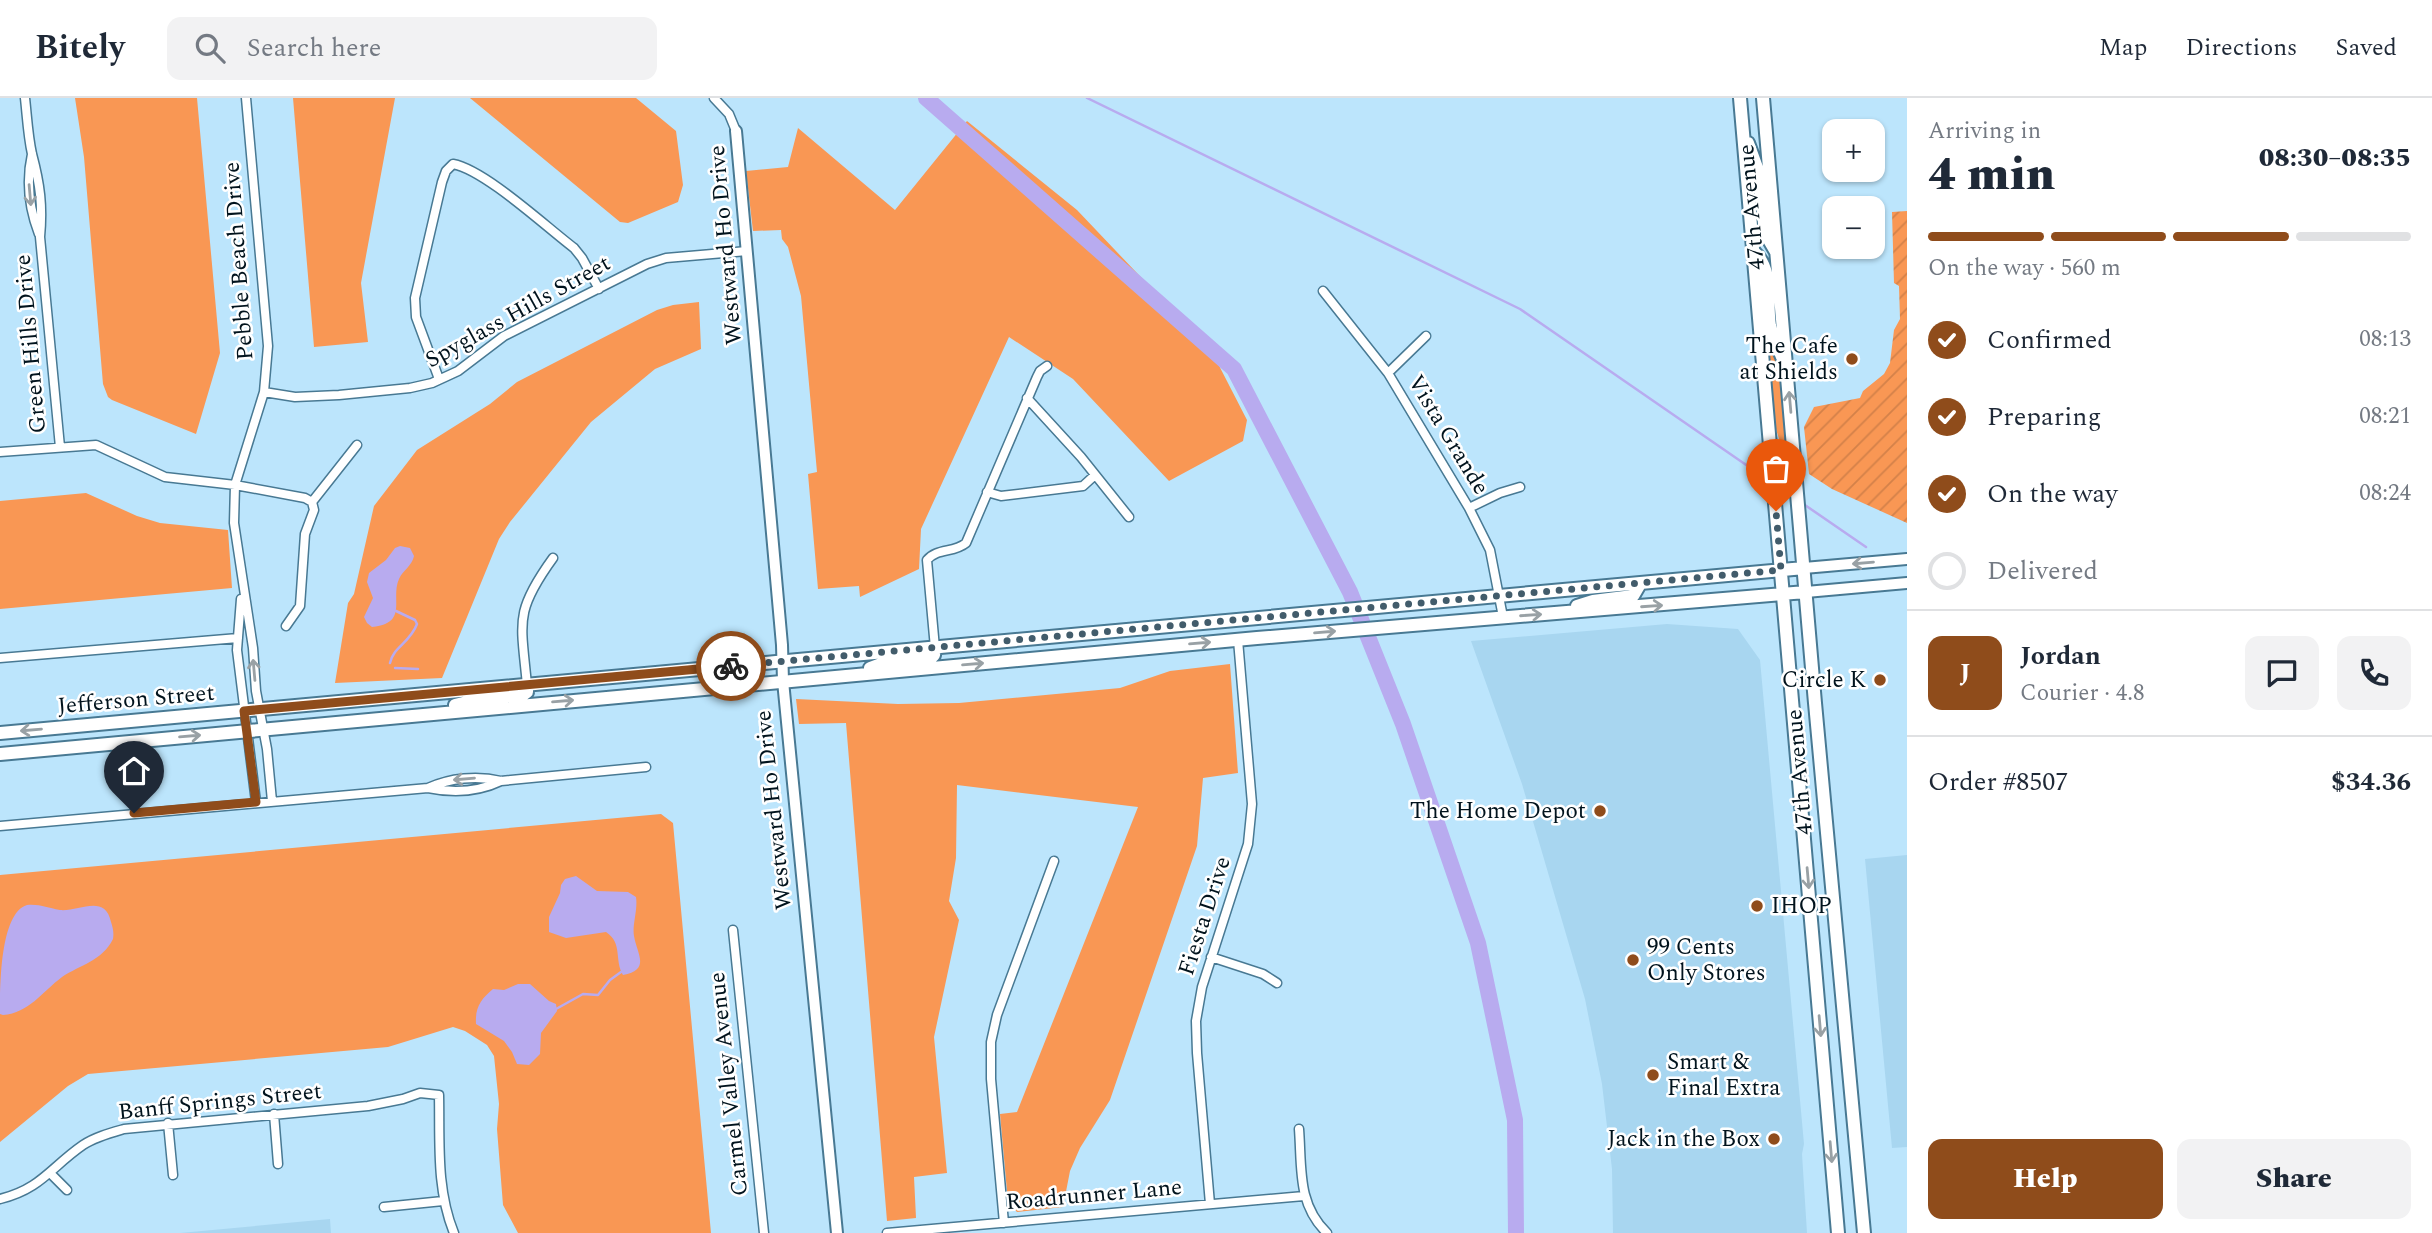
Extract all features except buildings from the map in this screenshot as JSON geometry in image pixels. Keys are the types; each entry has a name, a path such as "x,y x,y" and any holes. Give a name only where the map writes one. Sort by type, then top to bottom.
{"main road":[{"name":"47th Avenue","path":"1740,98 1838,1233"},
{"name":"47th Avenue","path":"1763,98 1864,1233"},
{"path":"1743,127 1759,173 1765,233 1777,252"},
{"path":"1753,252 1761,259 1766,269 1770,327 1787,372"},
{"name":"Jefferson Street","path":"0,733 1804,568"},
{"path":"1560,612 1593,601 1633,596 1640,584"},
{"name":"Jefferson Street","path":"0,754 1257,638 1806,593"},
{"path":"850,675 886,662 931,658 935,648"},
{"path":"421,715 475,700 523,695 527,692 527,685"},
{"path":"1825,1084 1850,1084"}],"street":[{"name":"Green Hills Drive","path":"25,98 32,153 39,172 43,213 40,237 60,447"},
{"name":"Pebble Beach Drive","path":"242,585 234,523 235,485 264,391 268,346 246,98"},
{"path":"714,98 729,114 736,131"},
{"name":"Westward Ho Drive","path":"736,131 783,681 836,1233"},
{"path":"439,379 416,317 415,298 442,182 446,171 453,164 471,170 574,248 599,289"},
{"name":"Spyglass Hills Street","path":"264,391 295,397 410,388 458,370 504,337 647,264 666,258 747,251"},
{"name":"Vista Grande","path":"1323,291 1388,373 1469,508 1490,550 1503,617"},
{"path":"1388,373 1426,337"},
{"path":"935,648 927,560 936,552 958,548 966,543 1027,398 1040,371 1047,366"},
{"path":"1027,398 1096,475 1129,517"},
{"path":"0,452 96,445 165,477 235,485 305,498 312,502 314,510 306,534 300,607 286,626"},
{"path":"312,502 357,445"},
{"path":"987,492 1001,496 1083,486 1096,475"},
{"path":"1469,508 1520,487"},
{"path":"527,685 522,618 533,586 553,558"},
{"name":"Jefferson Street","path":"1804,568 1907,559"},
{"name":"Jefferson Street","path":"1806,593 1907,583"},
{"path":"242,585 237,650 256,802"},
{"path":"242,585 272,801"},
{"path":"0,658 237,638"},
{"name":"Fiesta Drive","path":"1210,1204 1196,1021 1202,987 1248,844 1252,804 1238,640"},
{"path":"0,826 428,788 445,780 487,777 501,781 646,767"},
{"path":"1004,1223 991,1079 991,1042 997,1015 1054,861"},
{"name":"Carmel Valley Avenue","path":"733,930 764,1233"},
{"path":"1211,957 1263,974 1277,983"},
{"name":"Banff Springs Street","path":"0,1199 20,1194 93,1139 124,1129 368,1105 420,1093 439,1095 439,1158 443,1201"},
{"path":"274,1114 278,1164"},
{"path":"169,1124 173,1175"},
{"path":"1299,1129 1304,1196 1311,1215 1327,1233"},
{"path":"50,1173 67,1190"},
{"name":"Roadrunner Lane","path":"887,1233 1304,1196"},
{"path":"384,1207 443,1201 454,1233"}],"shaded area":[{"path":"75,98 197,98 220,353 196,434 112,400 103,384 84,157"},
{"path":"293,98 395,98 361,283 368,342 314,347"},
{"path":"470,98 636,98 676,131 683,185 678,202 628,223 620,222"},
{"path":"967,121 1077,210 1212,352 1247,420 1243,441 1169,481 1073,379 1009,337 921,529 919,569 860,597 859,586 818,589 808,474 817,472 801,296 781,230 753,231 746,171 788,167 798,128 895,210"},
{"path":"1907,211 1907,523 1832,489 1809,474 1804,427 1814,407 1860,398 1863,391 1884,374 1890,363 1894,330 1900,319 1899,286 1894,283 1892,212"},
{"path":"699,302 701,349 655,369 591,422 510,522 499,539 442,678 335,683 348,603 354,594 374,506 417,450 490,404 517,382 657,310"},
{"path":"1767,340 1771,340 1780,365 1786,445 1781,446 1776,429"},
{"path":"86,493 137,516 160,523 228,530 232,588 0,609 0,501"},
{"path":"400,546 410,548 414,556 399,579 394,615 391,621 372,627 364,617 373,598 367,582 369,573"},
{"path":"1667,624 1738,629 1760,660 1804,1144 1802,1154 1807,1233 1613,1233 1612,1169 1602,1084 1585,999 1522,784 1471,641"},
{"path":"1230,664 1238,773 1203,778 1197,846 1110,1100 1080,1148 1070,1171 1063,1207 1017,1212 1008,1202 1000,1114 1017,1112 1138,807 957,785 956,858 949,901 959,920 934,1037 947,1173 914,1177 916,1218 887,1221 846,723 799,724 796,699 898,704 959,703 1120,688 1170,671"},
{"path":"661,814 673,823 711,1233 518,1233 503,1205 494,1056 487,1045 453,1027 388,1047 88,1074 68,1086 0,1142 0,875"},
{"path":"1907,855 1907,1147 1892,1148 1865,859"},
{"path":"576,876 597,891 628,892 636,897 634,936 640,965 632,973 623,975 615,941 606,932 566,938 549,932 549,917 561,885 565,879"},
{"path":"27,905 60,910 90,906 103,908 111,922 113,939 97,958 62,977 28,1006 3,1015 0,1014 0,986 3,952 11,921 18,911"},
{"path":"518,984 530,984 556,1004 557,1011 541,1033 540,1054 529,1065 517,1064 504,1041 476,1024 478,1008 493,989 504,990"},
{"path":"330,1219 331,1233 180,1233"}],"waterway":[{"path":"926,98 1234,369 1350,592 1403,724 1478,943 1515,1120 1516,1233"},
{"path":"1087,98 1520,309 1768,480"},
{"path":"1779,487 1794,498"},
{"path":"1802,503 1866,547"},
{"path":"390,663 394,653 417,624 415,620 396,611"},
{"path":"395,668 418,669"},
{"path":"556,1009 583,994 598,995 610,980 621,972"}],"way so far":[{"path":"731,666 1781,570 1776,511"}],"place":[{"name":"The Cafe at Shields","path":"1852,359"},
{"name":"Circle K","path":"1880,680"},
{"name":"The Home Depot","path":"1600,811"},
{"name":"IHOP","path":"1757,906"},
{"name":"99 Cents Only Stores","path":"1633,960"},
{"name":"Smart & Final Extra","path":"1653,1075"},
{"name":"Jack in the Box","path":"1774,1139"}],"route":[{"path":"134,813 256,802 244,711 731,666"}]}
